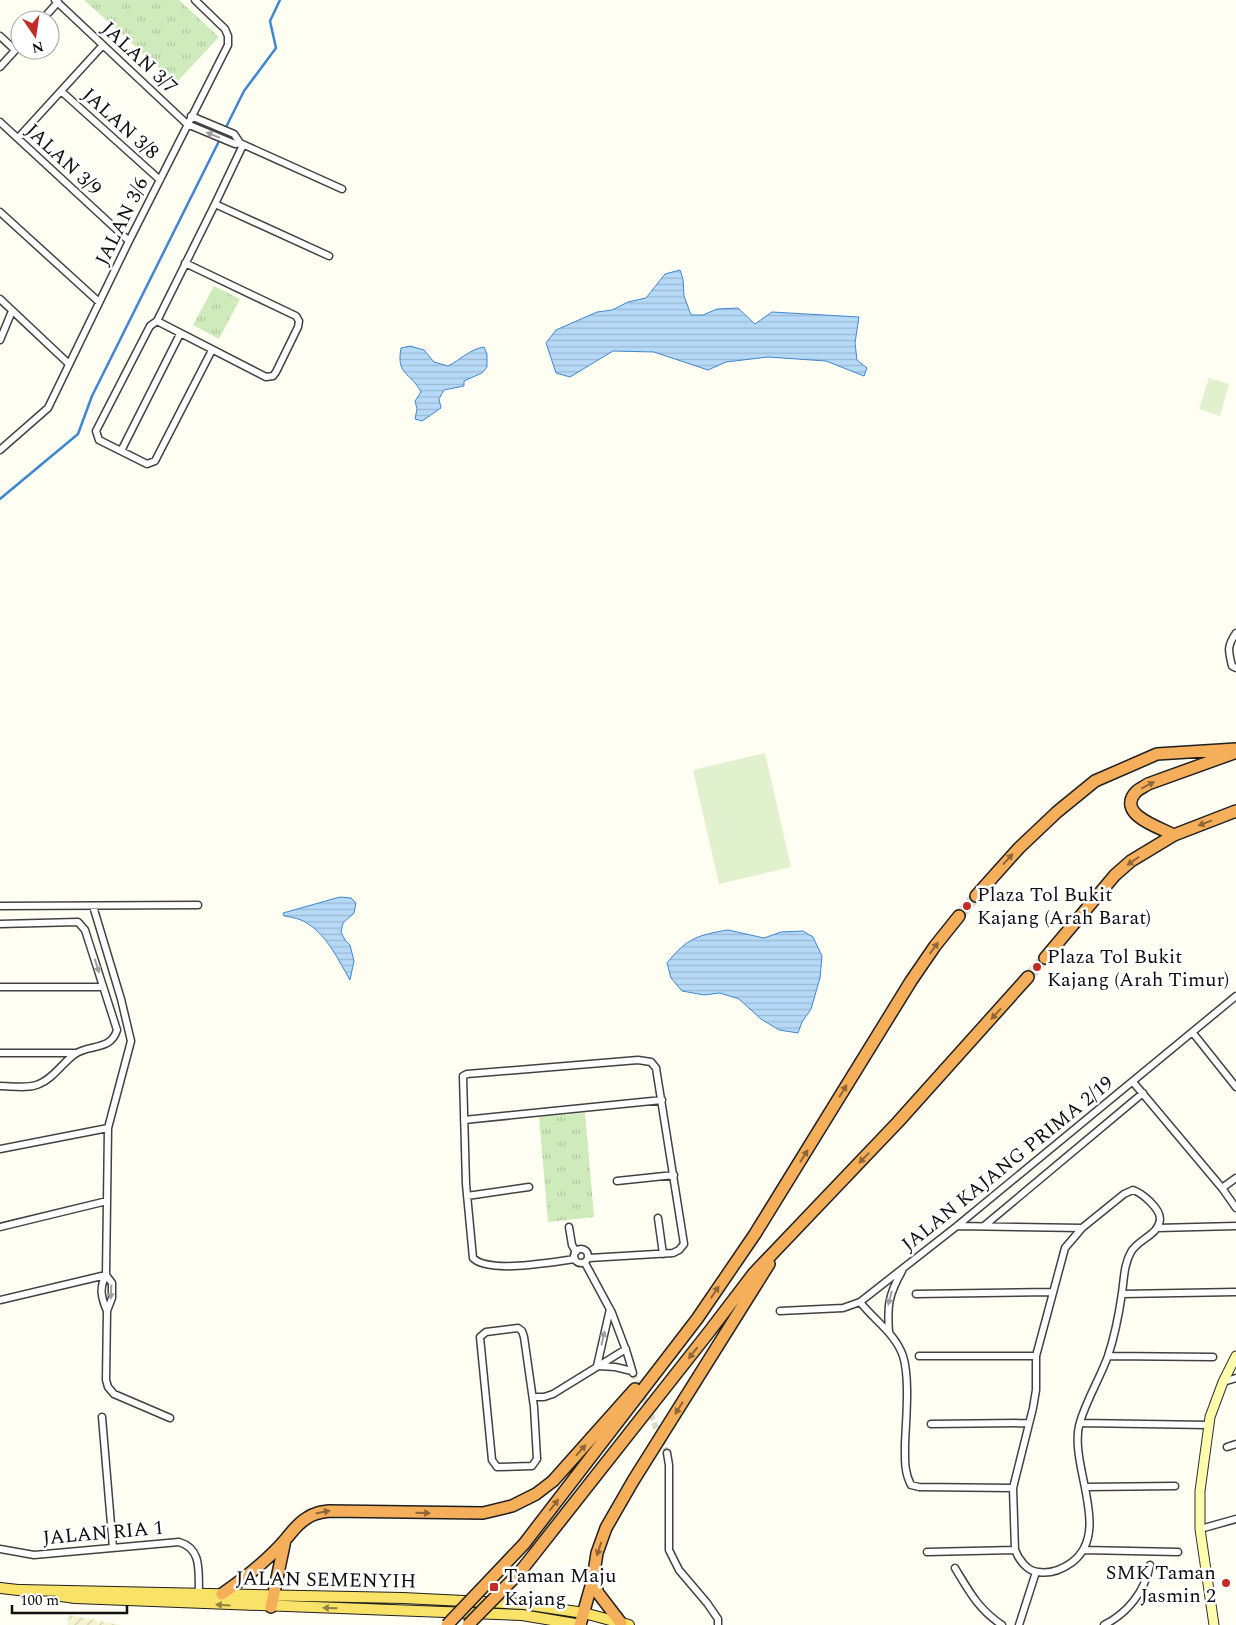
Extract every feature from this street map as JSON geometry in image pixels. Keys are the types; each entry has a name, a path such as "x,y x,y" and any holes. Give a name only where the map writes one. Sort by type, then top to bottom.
{"highway":[{"path":"1174,835 1140,819 1135,814 1131,807 1132,799 1136,792 1148,784 1236,751"},
{"path":"976,896 1019,848 1057,812 1095,782 1157,754 1236,751"},
{"path":"1045,958 1115,875 1130,861 1174,835 1236,811"},
{"path":"446,1625 524,1544 697,1319 755,1234 911,981 958,916"},
{"path":"468,1625 520,1572 754,1273 898,1122 1028,977"},
{"path":"582,1621 593,1579 597,1553 606,1528 633,1481 779,1248"},
{"path":"222,1594 247,1576 285,1540 298,1524 318,1512 483,1513 512,1506 536,1494 552,1481 697,1319"},
{"path":"272,1601 285,1540"},
{"path":"593,1579 598,1593 625,1624"}],"main road":[{"name":"JALAN SEMENYIH","path":"0,1588 75,1598 272,1601 414,1598 524,1604 582,1621"},
{"name":"JALAN SEMENYIH","path":"21,1590 222,1594 272,1601 413,1611 522,1615 625,1624"},
{"path":"413,1611 414,1598"}],"street":[{"name":"JALAN 3/6","path":"0,450 48,408 129,241 228,45 228,36 225,29 195,0"},
{"name":"JALAN 3/7","path":"57,1 188,124 231,143 242,144"},
{"path":"18,138 103,45"},
{"path":"0,67 10,56"},
{"name":"JALAN 3/8","path":"62,91 160,180"},
{"path":"182,118 193,116 234,134 242,144 342,189"},
{"name":"JALAN 3/9","path":"0,122 129,241"},
{"path":"212,350 155,461 147,464 99,440 96,431 150,326 157,321 215,204 242,144"},
{"path":"215,204 329,256"},
{"path":"0,212 99,302"},
{"path":"157,321 266,377 273,376 298,327 299,321 296,316 185,263"},
{"path":"0,299 69,364"},
{"path":"0,340 12,310"},
{"path":"122,451 180,334"},
{"path":"1234,667 1229,644 1236,633"},
{"path":"0,906 198,905"},
{"path":"93,906 121,999 131,1041 108,1128 106,1274 101,1284 101,1298 107,1310"},
{"path":"0,924 78,922 86,930 117,1030 116,1035 109,1043 76,1053 0,1053"},
{"path":"0,987 104,987"},
{"name":"JALAN KAJANG PRIMA 2/19","path":"780,1311 843,1308 860,1302 957,1226 1236,996"},
{"path":"1193,1033 1236,1087"},
{"path":"0,1086 37,1086 47,1080 76,1053"},
{"path":"575,1259 500,1267 477,1262 473,1258 467,1196 462,1076 467,1074 638,1060 651,1062 656,1068 684,1244 679,1250 663,1254 587,1261 579,1263 575,1259 574,1254 578,1249 584,1249 588,1253 587,1261 610,1309 633,1372 616,1367 598,1366"},
{"path":"1133,1082 1222,1188 1236,1208"},
{"path":"984,1226 1143,1093"},
{"path":"464,1120 662,1100"},
{"path":"0,1149 108,1128"},
{"path":"617,1181 674,1175"},
{"path":"1222,1188 1236,1178"},
{"path":"467,1196 529,1187"},
{"path":"1133,1190 1141,1192 1158,1211 1160,1218 1157,1228 1131,1251 1127,1262 1116,1325 1108,1356 1080,1423 1077,1435 1078,1454 1086,1487 1089,1521 1088,1537 1083,1550 1076,1560 1054,1571 1036,1572 1026,1567 1019,1559 1015,1550 1013,1488 1036,1390 1036,1356 1065,1248 1082,1228 1124,1194 1133,1190"},
{"path":"0,1227 107,1201"},
{"path":"658,1218 663,1254"},
{"path":"569,1226 572,1245 576,1252"},
{"path":"957,1226 1082,1228"},
{"path":"1157,1228 1236,1226"},
{"path":"889,1332 887,1310 889,1299 903,1267"},
{"path":"0,1300 106,1274"},
{"path":"106,1274 112,1283 112,1298 107,1310 106,1380 108,1388 114,1394 170,1418"},
{"path":"916,1294 1053,1292"},
{"path":"1122,1294 1236,1292"},
{"path":"860,1302 897,1343 905,1365 905,1462 906,1475 911,1485 919,1487 1013,1488"},
{"path":"598,1366 610,1309"},
{"path":"518,1328 522,1331 533,1397 536,1462 532,1466 497,1467 492,1460 480,1337 486,1332 518,1328"},
{"path":"533,1397 544,1397 554,1394 626,1349"},
{"path":"919,1356 1036,1356"},
{"path":"1108,1356 1213,1357"},
{"path":"1214,1625 1200,1530 1200,1491 1208,1425 1223,1382 1236,1356"},
{"path":"1223,1382 1236,1378"},
{"path":"102,1417 113,1548"},
{"path":"931,1424 1029,1423"},
{"path":"1080,1423 1208,1425"},
{"path":"1227,1447 1236,1444"},
{"path":"667,1453 669,1465 669,1550 679,1570 718,1619 718,1625"},
{"path":"1086,1487 1175,1486"},
{"path":"1200,1530 1236,1519"},
{"name":"JALAN RIA 1","path":"0,1549 34,1555 179,1542 187,1544 193,1550 197,1559 200,1593"},
{"path":"927,1552 1015,1550"},
{"path":"1083,1550 1178,1552"},
{"path":"1104,1625 1129,1607 1147,1578 1150,1565"},
{"path":"955,1568 975,1602 1002,1625"},
{"path":"1019,1625 1036,1572"}],"green space":[{"path":"84,0 179,0 219,37 176,83"},
{"path":"214,286 240,299 219,339 193,325"},
{"path":"1209,378 1229,384 1220,416 1199,409"},
{"path":"765,753 791,867 719,884 693,770"},
{"path":"585,1113 594,1217 548,1222 539,1117"},
{"path":"69,1615 121,1625 67,1625"}],"water":[{"path":"680,270 683,279 684,296 691,315 703,315 717,309 738,308 755,324 772,312 859,317 855,343 857,360 867,368 864,376 826,361 768,357 726,362 708,370 654,352 613,351 570,377 556,373 546,343 556,330 597,312 612,310 628,302 646,298 665,274"},
{"path":"410,346 424,350 434,362 448,366 470,352 484,347 487,354 487,367 482,373 464,381 464,386 444,390 439,399 441,408 422,421 415,419 417,409 415,401 421,392 400,364 401,348"},
{"path":"340,897 351,898 356,903 354,913 343,923 341,932 350,945 354,961 350,980 321,934 305,922 284,916 283,913"},
{"path":"728,930 764,938 781,932 803,931 813,937 822,956 820,978 811,1009 802,1022 798,1033 779,1030 761,1019 739,999 720,993 704,995 682,991 671,978 667,963 681,948 701,936"}],"waterway":[{"path":"0,499 78,434 92,396 244,91 276,48 270,21 280,0"}],"tunnel":[{"path":"959,916 976,896"},
{"path":"1028,977 1045,958"},
{"path":"633,1373 667,1453"}],"place":[{"name":"Plaza Tol Bukit Kajang (Arah Barat)","path":"967,906"},
{"name":"Plaza Tol Bukit Kajang (Arah Timur)","path":"1037,967"},
{"name":"SMK Taman Jasmin 2","path":"1226,1583"},
{"name":"Taman Maju Kajang","path":"494,1587"}]}
